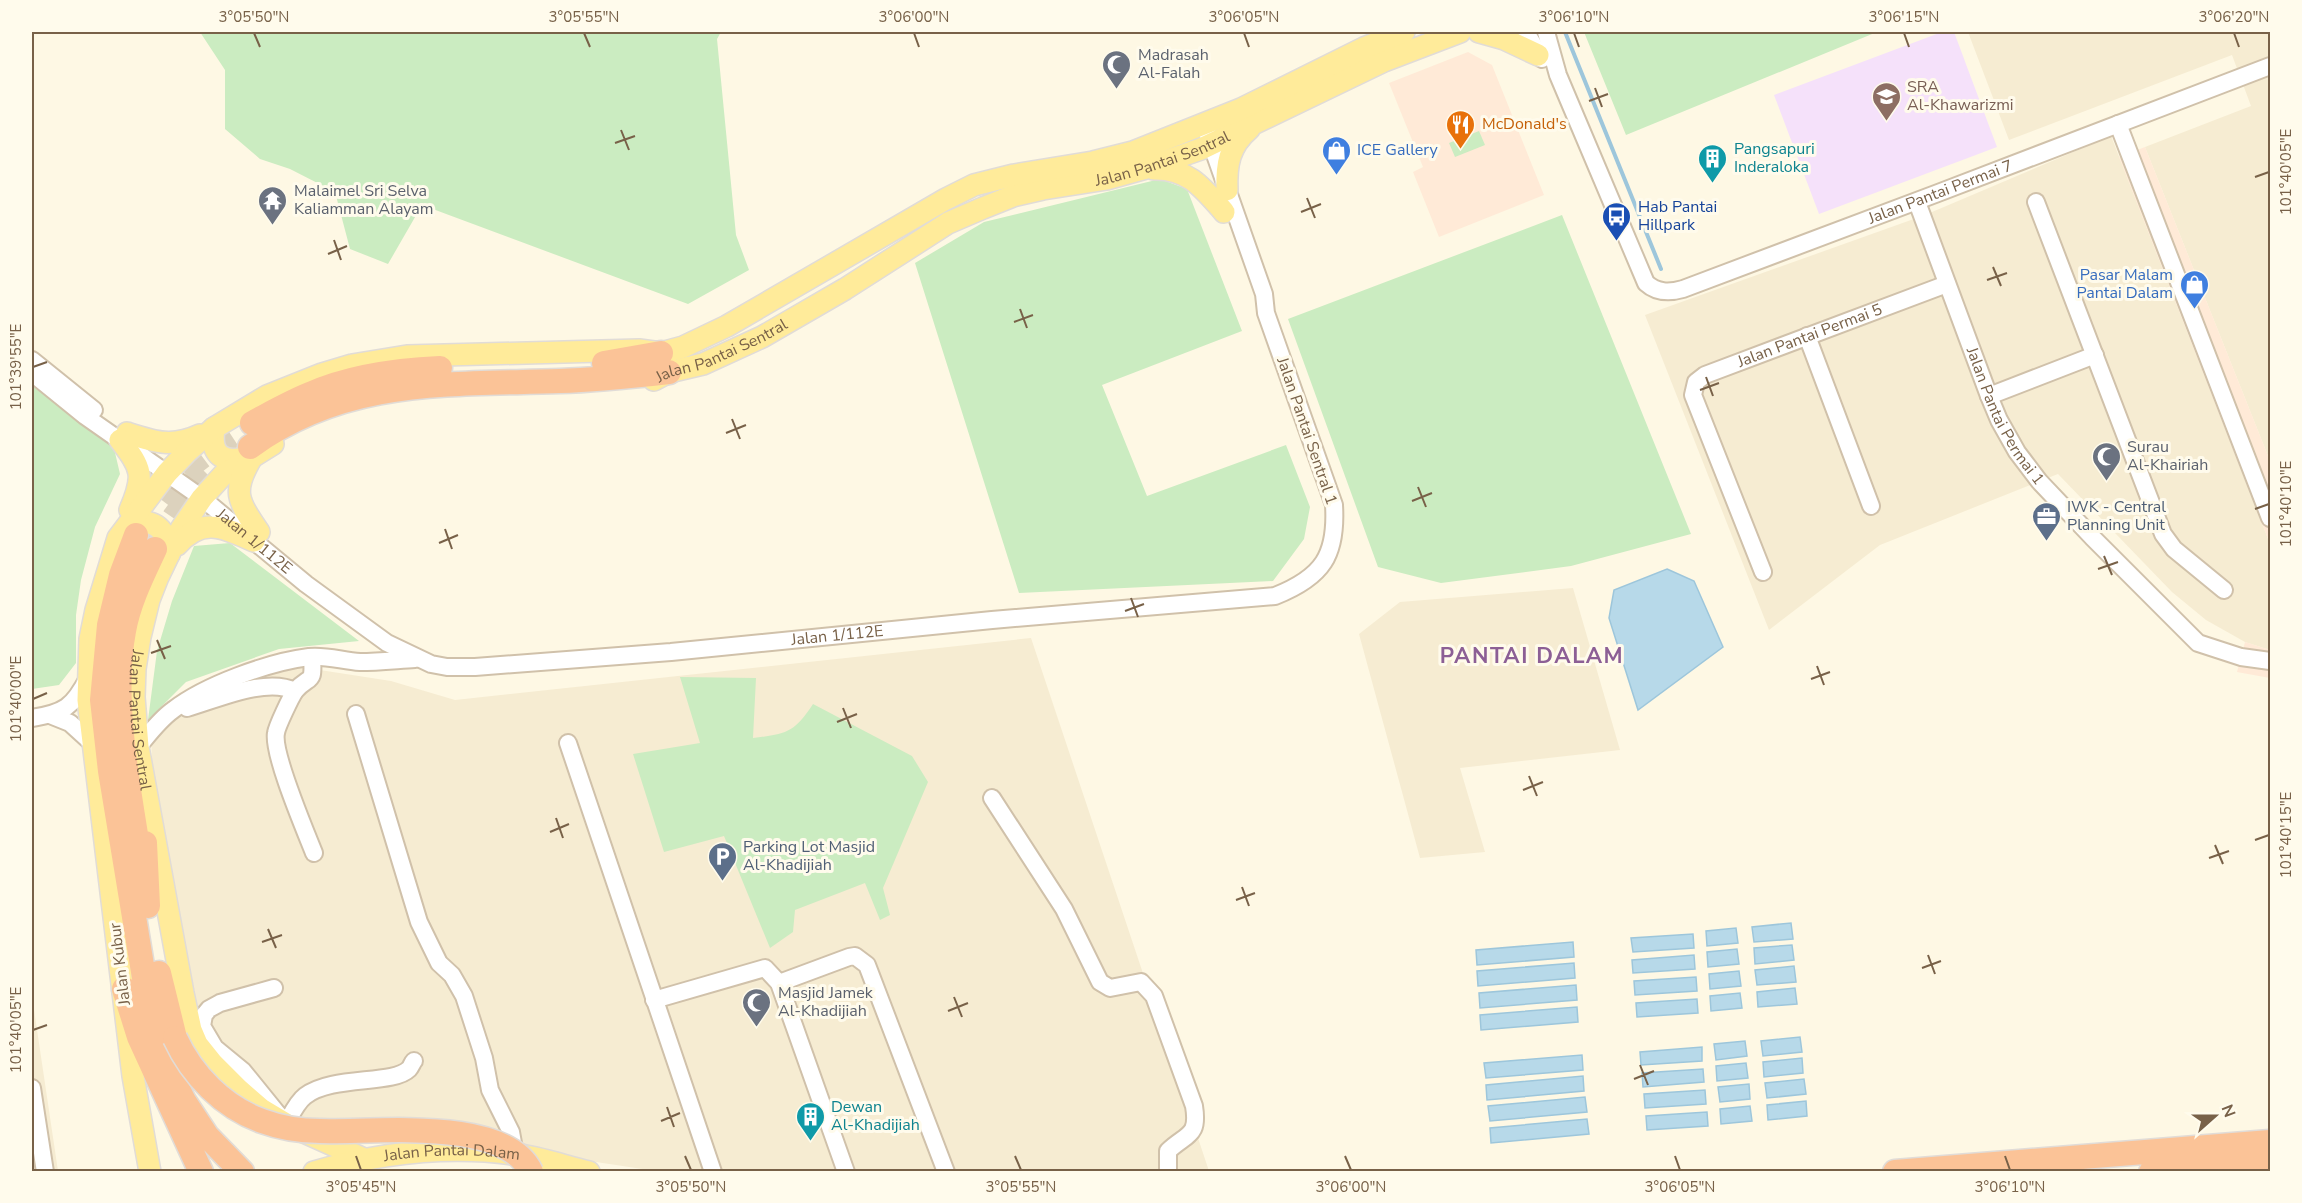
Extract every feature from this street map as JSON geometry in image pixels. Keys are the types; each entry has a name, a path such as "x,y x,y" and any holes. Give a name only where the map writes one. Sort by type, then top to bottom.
{"highway":[{"path":"252,423 310,394 360,378 388,373 454,367 561,366 627,360 665,363"},
{"path":"251,452 269,433 298,418 376,392 440,384 572,381 665,363"},
{"path":"144,544 127,616 120,663 123,736 142,911 149,1008 166,1065 184,1101 207,1136 242,1172"},
{"path":"93,749 113,824 142,911 175,1038 184,1056 204,1082 238,1110 261,1121 288,1128 318,1131 469,1134 504,1145 520,1155 531,1172"},
{"path":"139,755 142,911"},
{"path":"124,989 139,1036 201,1172"},
{"path":"1895,1172 2271,1142"},
{"path":"2151,1172 2271,1160"}],"main road":[{"name":"Jalan Pantai Sentral","path":"665,363 683,347 727,326 974,185 1133,152 1241,109 1364,48 1404,32"},
{"name":"Jalan Pantai Sentral","path":"93,749 88,700 90,639 96,610 144,544 170,470 214,428 267,396 342,368 380,359 433,355 639,350 665,363 703,364 729,353 845,290 948,223 982,208 1013,196 1107,179 1206,147 1384,61 1460,32"},
{"path":"1479,32 1504,39 1538,55"},
{"path":"1227,190 1226,167 1231,152 1241,136 1256,122"},
{"path":"1143,169 1162,168 1178,171 1199,185 1224,212"},
{"path":"974,185 982,208"},
{"path":"831,267 845,290"},
{"path":"124,436 172,443 186,441 214,428 213,445 218,454 234,461 251,452"},
{"path":"124,436 140,474 139,489 144,544 183,538 207,526 256,536"},
{"name":"Jalan Pantai Sentral","path":"144,544 181,529 204,495 223,475 251,452"},
{"path":"251,452 240,481 238,496 256,536"},
{"name":"Jalan Pantai Sentral","path":"144,544 149,600 137,658 134,697 139,755 191,1030 197,1044 213,1064 261,1109 291,1126 364,1159"},
{"name":"Jalan Kubur","path":"93,749 133,1076 150,1172"},
{"path":"291,1126 313,1147 312,1172"},
{"name":"Jalan Pantai Dalam","path":"312,1172 364,1159 426,1150 515,1154 589,1172"}],"street":[{"path":"1526,32 1538,55 1558,75"},
{"path":"1546,32 1558,75"},
{"name":"Jalan Pantai Permai 7","path":"1558,75 1646,283 1659,291 1674,292 1917,202 2271,66"},
{"path":"2118,124 2271,518"},
{"name":"Jalan Pantai Sentral 1","path":"1199,125 1224,212 1254,299 1266,313"},
{"name":"Jalan Pantai Sentral 1","path":"1206,147 1227,190 1264,294 1266,313 1334,505 1335,530 1331,551"},
{"name":"Jalan Pantai Permai 1","path":"1917,202 1989,396 2017,452 2039,480 2092,537 2198,643 2241,657 2271,661"},
{"path":"2036,202 2163,534 2174,549 2224,590"},
{"name":"Jalan Pantai Permai 5","path":"1763,572 1693,395 1696,382 1705,375 1947,284"},
{"path":"1807,336 1871,506"},
{"path":"1989,396 2095,355"},
{"path":"32,360 124,436"},
{"path":"32,373 84,416 124,436"},
{"name":"Jalan 1/112E","path":"124,436 256,536 304,569 342,609 387,643 416,659 447,667 671,652 992,620 1275,596 1292,589 1306,579 1319,568 1331,551"},
{"path":"139,755 154,726 190,698 220,684 282,662 312,657 360,662 416,659"},
{"path":"312,657 313,673 310,680 295,691 278,726 275,744 314,853"},
{"path":"32,718 50,715 70,705 78,698 89,676"},
{"path":"171,711 261,686 275,685 295,691"},
{"path":"356,714 419,922 439,963 452,975 464,996 484,1058 490,1090 511,1132 515,1154"},
{"path":"50,715 70,723 93,749"},
{"path":"568,743 713,1172"},
{"path":"992,798 1064,909 1100,982 1110,988 1137,981 1145,984 1154,996 1194,1106 1196,1119 1196,1127 1191,1134 1168,1151 1168,1172"},
{"path":"779,982 849,957 855,956 867,965 946,1172"},
{"path":"654,1000 765,968 779,982 846,1172"},
{"path":"274,988 220,1003 204,1015 202,1026 215,1048 243,1071 291,1126 303,1097 314,1090 329,1084 398,1076 409,1069 414,1061"},
{"path":"32,1088 45,1172"}],"shaded area":[{"name":"SRA Al-Khawarizmi","path":"1942,32 1954,32 1997,147 1819,214 1774,95"},
{"path":"1968,32 2270,32 2270,461 2145,147 2251,106 2232,55 2009,140"},
{"path":"1468,52 1492,65 1544,195 1439,237 1413,172 1423,167 1389,83"},
{"path":"2111,136 2270,544 2270,650 2245,642 2206,620 2172,592 2058,474 1880,545 1769,630 1645,315 1925,215"},
{"name":"Pasar Malam Pantai Dalam","path":"2145,147 2270,461 2270,544 2119,157"},
{"path":"1573,588 1620,750 1460,768 1485,852 1420,858 1359,634 1400,602"},
{"path":"1031,638 1209,1171 662,1172 537,1153 441,1134 352,1145 316,1140 203,1044 153,792 151,735 189,696 281,664 391,681 455,700"},
{"path":"2245,642 2270,650 2270,678 2237,672"},
{"path":"32,996 58,1171 32,1171"}],"green space":[{"path":"200,32 721,32 717,39 736,235 749,270 688,304 422,205 388,264 350,249 335,192 290,169 260,159 225,129 225,70"},
{"path":"1584,32 1877,32 1626,135"},
{"path":"1479,131 1485,145 1455,157 1449,143"},
{"path":"1160,179 1187,189 1242,331 1102,385 1147,496 1286,445 1310,507 1304,539 1273,581 1019,593 915,263 984,222"},
{"path":"1562,215 1691,534 1571,566 1441,583 1378,567 1288,319"},
{"path":"32,386 113,444 120,474 95,527 81,580 76,615 76,663 59,685 32,689"},
{"path":"230,543 359,641 279,649 186,682 148,720 157,651 172,601 194,546"},
{"path":"680,677 756,678 753,738 788,730 800,721 813,704 912,756 928,782 883,888 890,915 880,920 865,883 795,910 793,932 770,948 724,836 664,852 633,754 700,743"}],"water":[{"path":"1667,569 1694,581 1723,647 1638,710 1609,618 1614,590"},
{"path":"1791,923 1793,939 1754,942 1752,927"},
{"path":"1736,928 1738,943 1707,946 1706,931"},
{"path":"1693,934 1694,948 1633,952 1631,938"},
{"path":"1573,942 1574,957 1477,965 1476,950"},
{"path":"1792,945 1794,960 1755,964 1754,948"},
{"path":"1737,949 1739,964 1708,967 1707,952"},
{"path":"1694,955 1695,969 1633,973 1632,960"},
{"path":"1574,963 1575,978 1478,986 1477,971"},
{"path":"1794,966 1796,982 1757,985 1755,970"},
{"path":"1739,971 1741,986 1710,989 1709,974"},
{"path":"1696,977 1697,991 1635,995 1634,981"},
{"path":"1576,985 1577,1000 1480,1008 1479,993"},
{"path":"1795,988 1797,1004 1758,1007 1757,992"},
{"path":"1740,993 1742,1008 1711,1011 1710,996"},
{"path":"1697,999 1698,1013 1637,1017 1636,1003"},
{"path":"1577,1007 1578,1022 1481,1030 1480,1015"},
{"path":"1800,1037 1802,1052 1763,1056 1761,1041"},
{"path":"1745,1041 1747,1056 1716,1060 1714,1044"},
{"path":"1702,1047 1702,1061 1641,1065 1640,1052"},
{"path":"1582,1055 1583,1070 1486,1078 1484,1063"},
{"path":"1802,1058 1803,1073 1764,1077 1763,1062"},
{"path":"1746,1063 1748,1078 1717,1081 1716,1066"},
{"path":"1703,1069 1704,1082 1643,1087 1642,1073"},
{"path":"1583,1076 1584,1091 1487,1100 1486,1085"},
{"path":"1804,1079 1806,1094 1767,1098 1765,1083"},
{"path":"1749,1084 1750,1099 1720,1102 1718,1087"},
{"path":"1705,1090 1706,1104 1645,1108 1644,1094"},
{"path":"1585,1097 1587,1112 1490,1121 1488,1106"},
{"path":"1806,1101 1807,1116 1768,1120 1767,1105"},
{"path":"1750,1106 1752,1121 1721,1124 1720,1109"},
{"path":"1707,1112 1708,1126 1647,1130 1646,1116"},
{"path":"1587,1119 1589,1134 1491,1143 1490,1128"}],"waterway":[{"path":"1565,32 1661,269"}],"tunnel":[{"path":"159,498 190,466 252,423"},
{"path":"155,549 179,511 209,476"}],"place":[{"name":"Madrasah Al-Falah","path":"1117,90"},
{"name":"SRA Al-Khawarizmi","path":"1886,122"},
{"name":"McDonald's","path":"1461,150"},
{"name":"ICE Gallery","path":"1336,176"},
{"name":"Pangsapuri Inderaloka","path":"1713,184"},
{"name":"Malaimel Sri Selva Kaliamman Alayam","path":"273,226"},
{"name":"Hab Pantai Hillpark","path":"1617,242"},
{"name":"Pasar Malam Pantai Dalam","path":"2194,310"},
{"name":"Surau Al-Khairiah","path":"2106,482"},
{"name":"IWK - Central Planning Unit","path":"2046,542"},
{"name":"Parking Lot Masjid Al-Khadijiah","path":"722,882"},
{"name":"Masjid Jamek Al-Khadijiah","path":"757,1028"},
{"name":"Dewan Al-Khadijiah","path":"810,1142"}],"district":[{"name":"PANTAI DALAM","path":"1532,656"}]}
